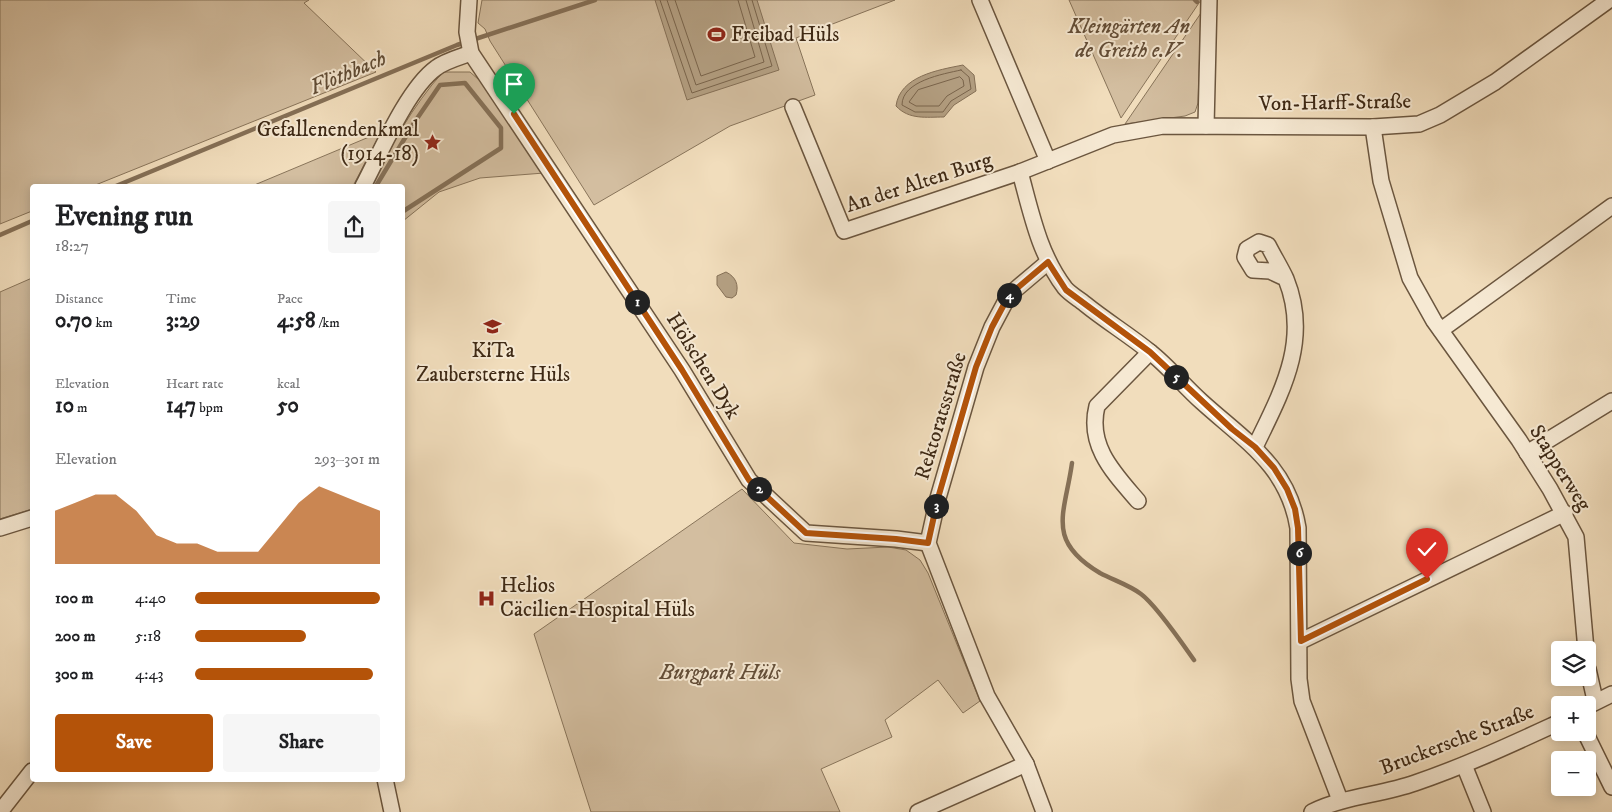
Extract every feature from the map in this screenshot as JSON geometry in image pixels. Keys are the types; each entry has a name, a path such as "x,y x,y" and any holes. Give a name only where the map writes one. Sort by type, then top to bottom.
{"street":[{"name":"Hölschen Dyk","path":"469,0 467,32 471,53 682,370 749,480 806,533 928,543"},
{"path":"980,0 1048,161"},
{"path":"1206,126 1209,0"},
{"name":"Von-Harff-Straße","path":"1206,126 1373,127 1418,124 1440,115 1496,82 1609,0"},
{"path":"364,184 406,104 421,85 436,68 471,53"},
{"name":"An der Alten Burg","path":"793,107 844,231 1020,172 1113,135 1163,126 1206,126"},
{"name":"Stapperweg","path":"1373,127 1377,164 1385,198 1410,278 1441,330 1527,453 1565,513 1576,538 1585,641"},
{"path":"1020,172 1038,238 1048,262 1066,290 1150,352 1232,429 1255,447 1274,468 1287,489 1295,509 1298,528 1301,641 1299,679 1302,701 1340,800"},
{"path":"1441,330 1612,206"},
{"name":"Rektoratsstraße","path":"928,543 938,498 976,367 992,327 1009,295 1048,262"},
{"path":"1255,447 1286,382 1293,357 1295,329 1293,306 1285,278"},
{"path":"1138,501 1104,460 1098,448 1095,414 1097,406 1150,352"},
{"path":"1527,453 1612,401"},
{"path":"1301,641 1565,513"},
{"path":"0,528 30,519"},
{"path":"928,543 987,696 1026,764 1044,812"},
{"path":"1596,701 1612,694"},
{"name":"Bruckersche Straße","path":"1312,812 1340,800 1395,789 1464,765 1551,726"},
{"path":"1589,741 1612,788"},
{"path":"918,812 1026,764"},
{"path":"1464,765 1483,812"},
{"path":"0,812 30,774"},
{"path":"386,782 392,812"}],"green space":[{"path":"0,0 309,0 304,3 376,72 98,184 30,184 30,212 0,224"},
{"path":"482,0 895,0 796,38 815,95 730,126 594,205 490,41 485,29 478,23"},
{"name":"Kleingärten An de Greith e.V.","path":"1069,0 1201,0 1121,118"},
{"path":"1201,13 1198,103 1195,112 1185,116 1125,124"},
{"path":"443,72 470,72 486,86 544,173 480,178 439,192 405,219 405,184 370,184 412,113"},
{"path":"381,132 354,184 257,184"},
{"path":"30,279 30,510 0,519 0,292"},
{"name":"Burgpark Hüls","path":"742,489 794,543 847,549 888,547 906,550 920,560 928,573 980,701 963,713 938,680 885,720 892,737 821,769 840,812 591,812 534,634"}],"water":[{"name":"Freibad Hüls","path":"655,0 757,0 779,70 687,100"},
{"path":"963,65 974,75 976,91 954,105 944,117 912,116 896,106 899,96 912,81 932,72"},
{"path":"726,272 732,276 737,285 736,295 732,298 726,297 717,285 717,276"}],"waterway":[{"name":"Flöthbach","path":"121,184 457,45 595,0"},
{"path":"377,184 414,123 440,85 465,83 501,128 501,148 405,210"},
{"name":"Flöthbach","path":"0,235 30,222"},
{"path":"1072,463 1063,512 1065,537 1071,549 1083,561 1100,573 1131,588 1147,599 1169,625 1194,660"}],"place":[{"name":"Freibad Hüls","path":"717,35"},
{"name":"Gefallenendenkmal (1914-18)","path":"433,142"},
{"name":"KiTa Zaubersterne Hüls","path":"493,326"},
{"name":"Helios Cäcilien-Hospital Hüls","path":"486,598"}],"route":[{"path":"514,114 682,370 749,480 806,533 928,543 938,498 976,367 992,327 1009,295 1048,262 1066,290 1127,337 1150,352 1232,429 1255,447 1274,468 1287,489 1295,509 1298,528 1301,641 1427,579"}]}
